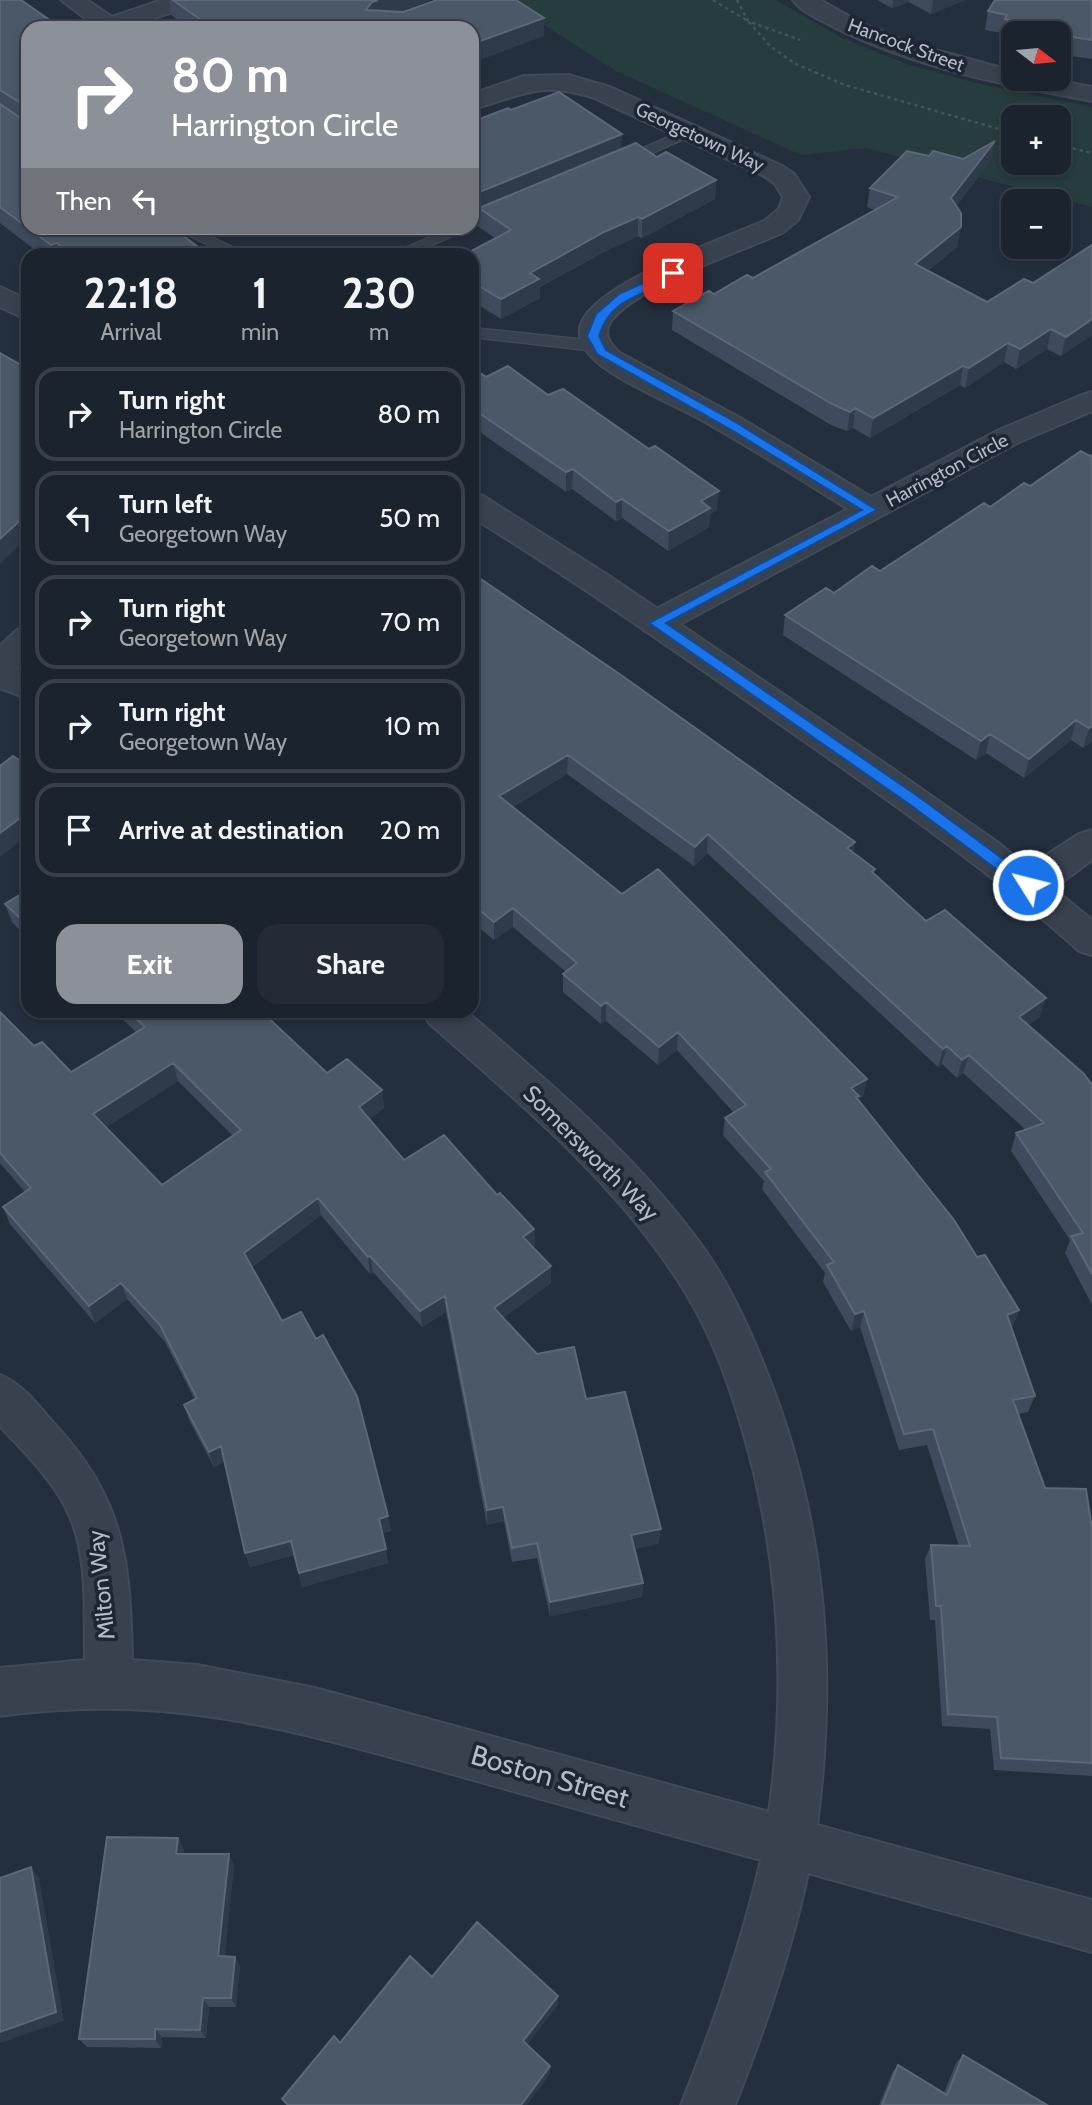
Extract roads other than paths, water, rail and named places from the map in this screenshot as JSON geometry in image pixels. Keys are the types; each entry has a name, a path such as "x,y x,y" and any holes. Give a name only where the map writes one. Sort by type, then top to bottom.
{"street":[{"path":"72,0 102,21"},
{"path":"127,21 185,0"},
{"name":"Hancock Street","path":"804,0 856,30 902,48 946,63 1001,76"},
{"name":"Georgetown Way","path":"479,99 524,83 568,82 601,92 785,179 796,197 794,208 774,227 648,285 608,307 594,327 596,345"},
{"name":"Hancock Street","path":"1071,90 1092,94"},
{"path":"0,295 21,308"},
{"path":"596,345 610,359 733,425 871,510"},
{"name":"Harrington Circle","path":"656,623 1009,436 1092,401"},
{"path":"479,508 656,623 914,801 1028,885 1092,941"},
{"path":"0,665 21,645"},
{"path":"0,675 21,685"},
{"path":"1028,885 1092,844"},
{"name":"Somersworth Way","path":"449,1018 544,1101 649,1207 691,1264 746,1374 773,1447 794,1541 805,1621 806,1708 790,1844 767,1950 747,2010 708,2105"},
{"name":"Milton Way","path":"0,1395 79,1488 89,1507 97,1530 106,1598 109,1681"},
{"name":"Boston Street","path":"0,1692 50,1684 109,1681 169,1684 230,1692 315,1712 1092,1926"}],"lane":[{"path":"610,166 688,132"},
{"path":"479,220 522,202"},
{"path":"197,235 226,248"},
{"path":"413,248 445,235"},
{"path":"479,332 523,340 596,345"}]}
